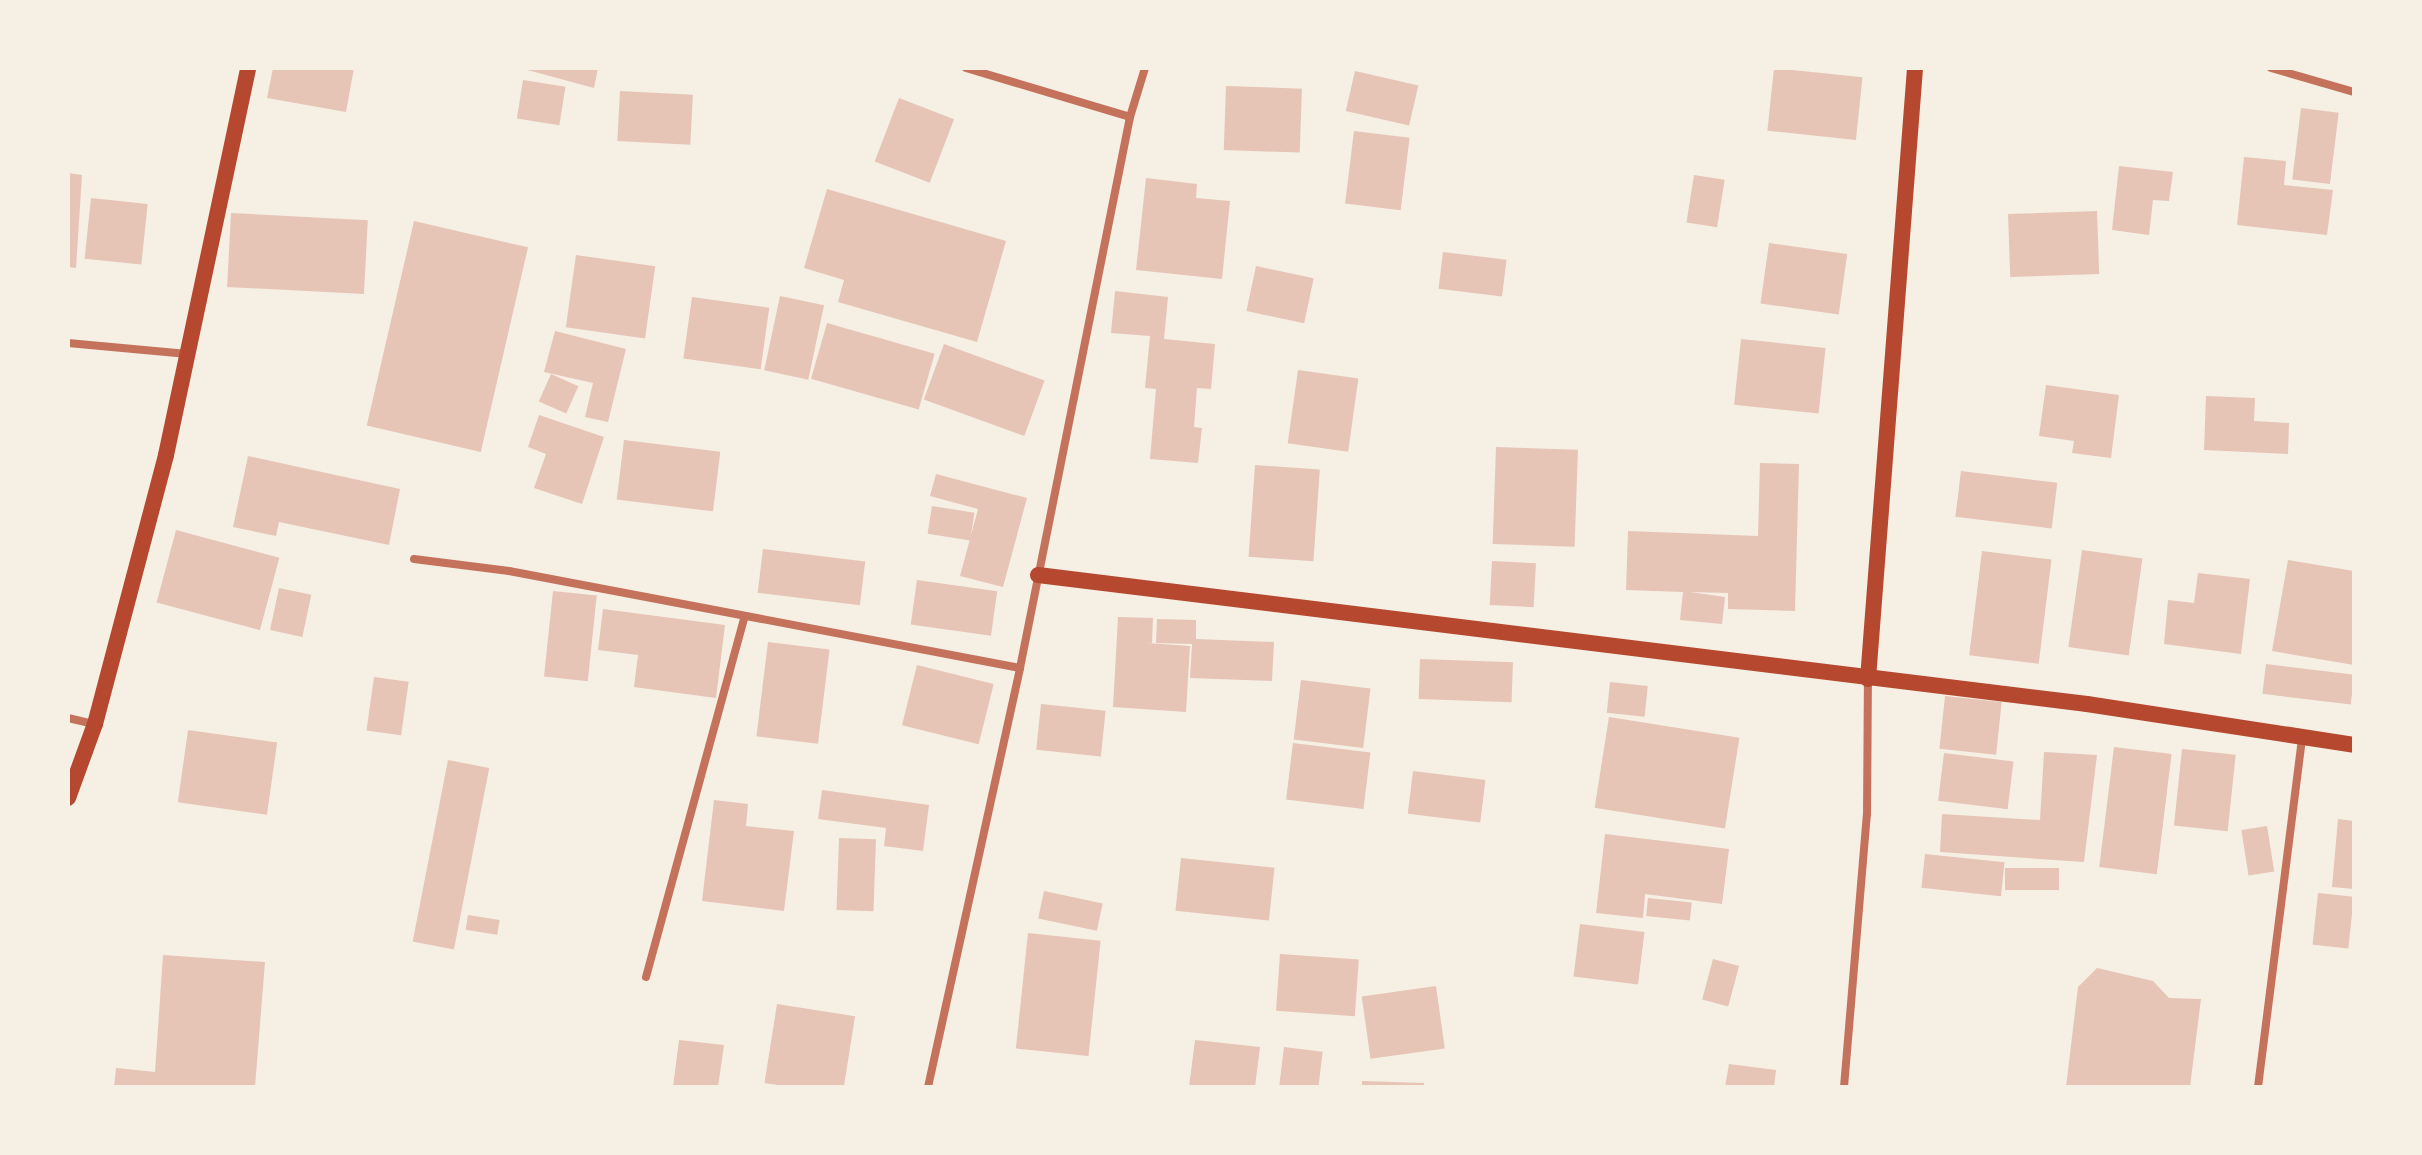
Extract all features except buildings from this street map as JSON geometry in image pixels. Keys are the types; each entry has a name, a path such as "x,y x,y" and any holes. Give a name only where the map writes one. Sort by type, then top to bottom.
{"main road":[{"path":"68,798 95,724 188,354 248,68"},
{"path":"1868,679 1915,68"},
{"path":"1038,575 2087,704 2354,745"}],"street":[{"path":"966,68 1130,117"},
{"path":"928,1087 1020,668 1130,117 1145,68"},
{"path":"2271,68 2354,92"},
{"path":"68,343 188,354"},
{"path":"414,559 745,616 1020,668"},
{"path":"646,977 745,616"},
{"path":"1844,1087 1867,814 1868,679"},
{"path":"68,718 95,724"},
{"path":"2258,1087 2302,736"}]}
